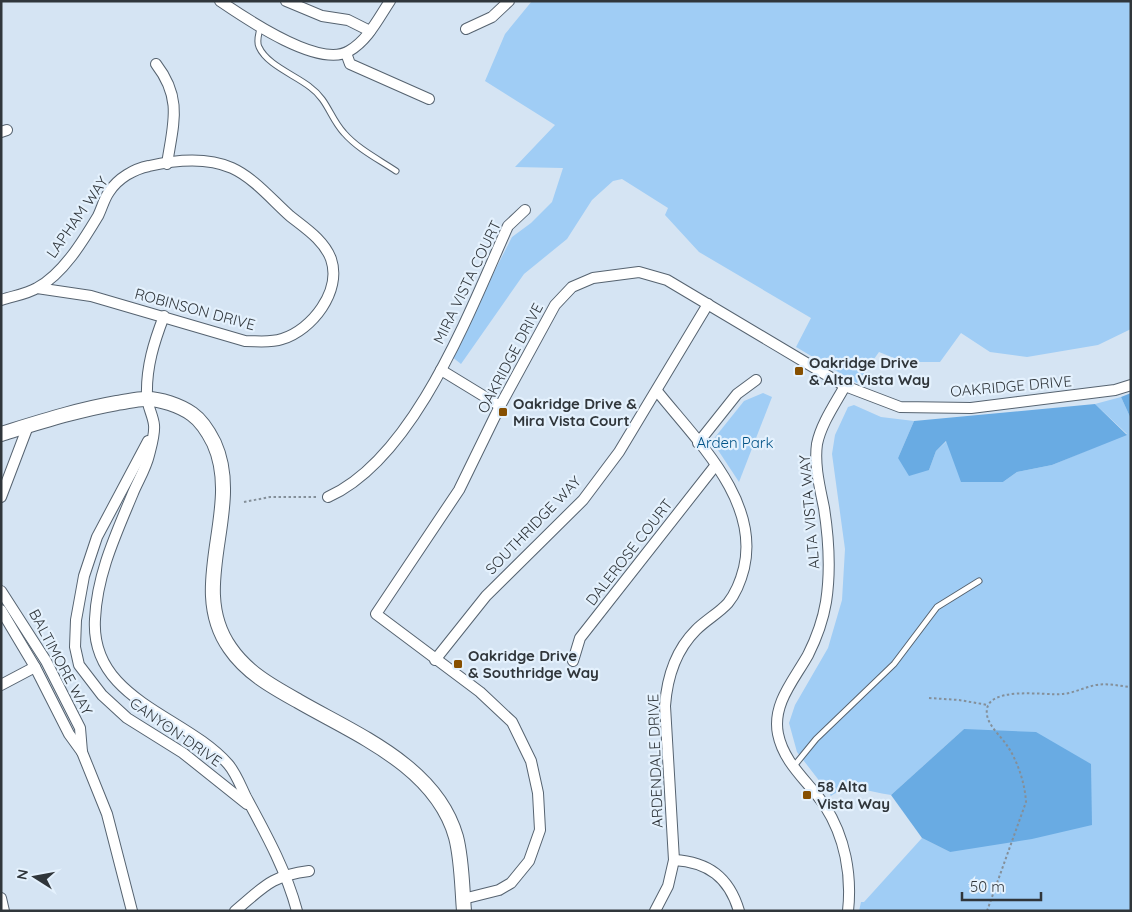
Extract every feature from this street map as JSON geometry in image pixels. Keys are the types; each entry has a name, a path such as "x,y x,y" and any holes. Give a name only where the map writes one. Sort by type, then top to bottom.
{"street":[{"path":"220,1 260,28 308,50 323,54 346,53 360,43 390,1"},
{"path":"286,1 322,16 348,20 370,31"},
{"path":"466,30 492,16 509,1"},
{"path":"346,53 350,64 429,99"},
{"path":"156,64 167,79 174,97 174,120 167,164"},
{"name":"ROBINSON DRIVE","path":"37,288 91,296 245,341 270,342 284,338 306,324 318,312 332,286 334,272 331,258 322,242 250,180 231,168 203,161 184,160 167,164"},
{"name":"LAPHAM WAY","path":"1,300 37,288 54,274 71,256 98,215 109,192 121,179 134,170 167,164"},
{"name":"MIRA VISTA COURT","path":"328,497 361,477 410,421 442,370 508,226 525,210"},
{"name":"OAKRIDGE DRIVE","path":"464,905 511,883 529,861 540,830 538,793 531,761 512,722 480,692 376,614 459,490 542,326 555,305 572,287 593,278 639,272 667,280 845,386 900,407 971,408 1115,390 1131,385"},
{"name":"SOUTHRIDGE WAY","path":"435,660 486,596 583,500 619,452 708,304"},
{"name":"CANYON DRIVE","path":"164,316 152,346 147,372 147,398 155,426 149,456 109,552 98,585 94,620 96,644 102,664 136,699 196,738 229,765 285,874 297,911"},
{"path":"442,370 500,406"},
{"path":"698,443 737,394 756,380"},
{"name":"ALTA VISTA WAY","path":"845,386 829,414 818,444 818,476 829,551 830,574 826,604 819,629 808,654 783,696 777,720 781,746 793,767 825,806 844,848 849,874 848,911"},
{"name":"ARDENDALE DRIVE","path":"655,911 668,886 674,860 665,706 668,681 676,659 688,639 728,602 736,591 741,578 747,547 744,523 737,500 698,443 656,391"},
{"path":"1,434 78,409 147,398 179,407 193,414 204,426 218,452 224,482 224,502 212,583 219,628 230,648 262,681 398,759 438,798 449,818 457,839 464,905"},
{"path":"1,497 28,426"},
{"name":"CANYON DRIVE","path":"155,426 140,458 115,500 97,537 87,568 76,620 75,648 79,665 102,695 127,718 208,772 252,808"},
{"name":"DALEROSE COURT","path":"573,661 580,638 715,466"},
{"name":"BALTIMORE WAY","path":"1,591 28,630 64,695 80,728 82,752"},
{"name":"BALTIMORE WAY","path":"1,610 35,666 69,734 82,752 107,814 132,911"},
{"path":"1,685 35,666"},
{"path":"674,860 693,861 708,868 720,877 730,889 739,911"},
{"path":"235,911 270,881 285,874 309,871"},
{"path":"1,898 4,911"}],"lane":[{"path":"260,28 259,47 271,61 312,88 326,102 342,132 358,146 396,171"},
{"path":"793,767 816,739 894,664 937,607 979,581"}],"path":[{"path":"244,502 270,497 328,497"},
{"path":"987,911 1026,802 1023,783 1011,753 988,719 988,705 994,699 1009,694 1063,694 1106,684 1131,687"},
{"path":"929,698 959,700 988,705"}],"green space":[{"path":"532,1 1131,1 1131,329 1098,345 1027,357 990,352 961,333 940,362 904,362 879,352 857,383 796,347 811,318 699,252 665,215 668,208 622,179 613,181 592,200 567,239 524,274 461,364 451,356 512,237 531,223 552,202 563,168 515,167 555,125 485,81 505,34"},
{"name":"Arden Park","path":"763,393 772,397 739,482 712,441 744,401"},
{"path":"1121,397 1131,419 1131,911 859,911 861,902 864,902 922,838 950,852 964,729 891,795 852,789 838,792 831,796 797,752 789,723 795,705 828,648 842,600 845,549 832,454 835,435 848,407 854,405 881,417 914,421 898,458 929,470 936,451 947,441 953,457 1003,482 1017,472 1052,465 1127,434 1095,404"}],"shaded area":[{"path":"1131,393 1131,419 1121,397"},
{"path":"1095,404 1127,435 1052,465 1017,472 1003,482 961,482 946,441 936,451 929,470 909,476 898,458 914,421"},
{"path":"964,729 1036,732 1091,764 1092,825 1032,839 950,852 922,838 891,795"}],"place":[{"name":"Oakridge Drive & Alta Vista Way","path":"799,371"},
{"name":"Oakridge Drive & Mira Vista Court","path":"503,412"},
{"name":"Oakridge Drive & Southridge Way","path":"458,664"},
{"name":"58 Alta Vista Way","path":"807,795"}]}
